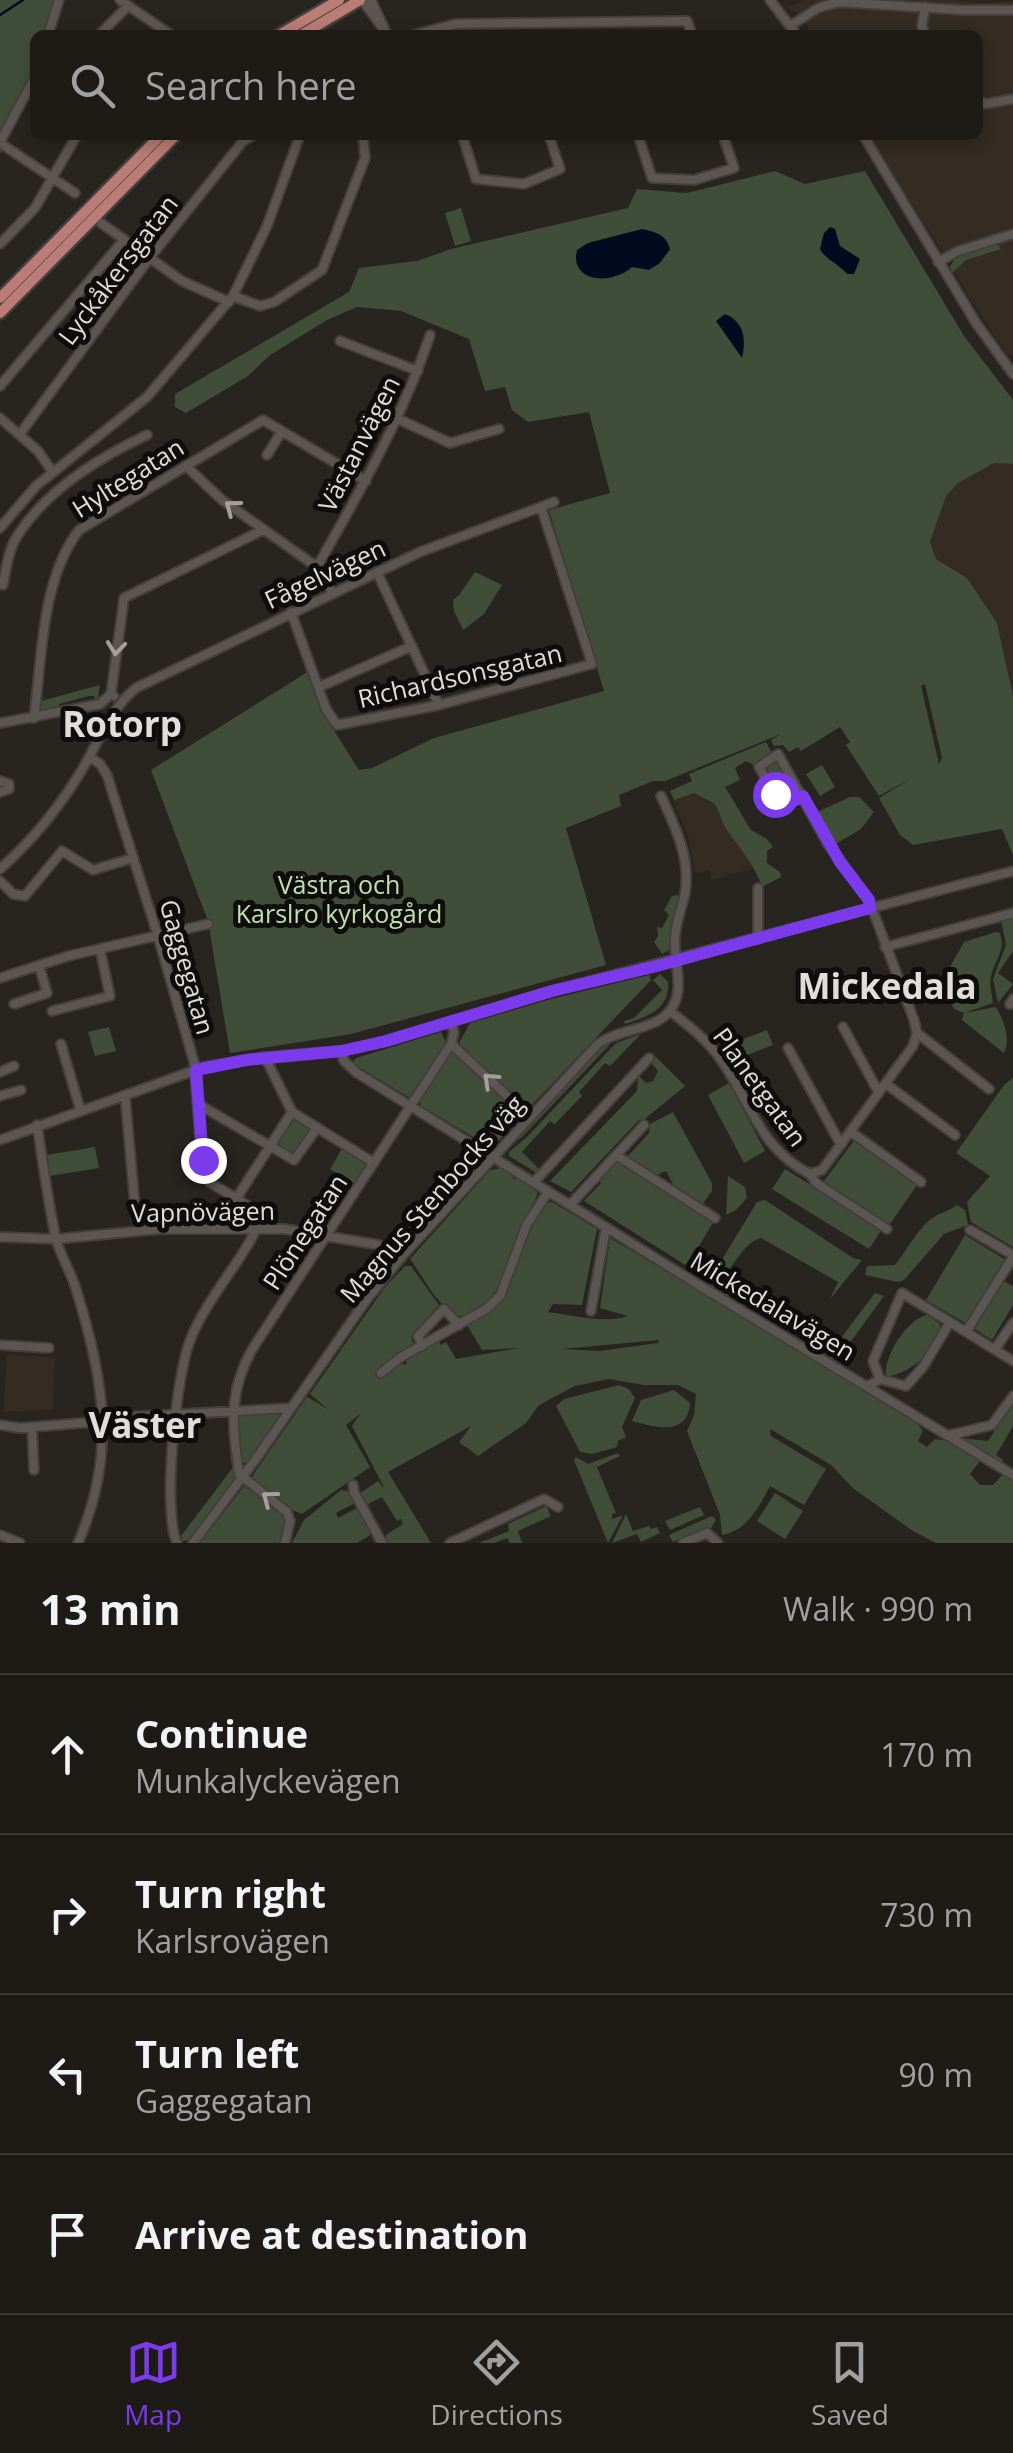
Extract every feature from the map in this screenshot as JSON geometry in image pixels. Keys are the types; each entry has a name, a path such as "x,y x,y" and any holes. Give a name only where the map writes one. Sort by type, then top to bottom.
{"main road":[{"path":"288,30 339,0"},
{"path":"310,30 361,0"},
{"path":"0,298 156,140"},
{"path":"0,314 171,140"}],"street":[{"path":"50,30 59,0"},
{"path":"361,0 385,30"},
{"path":"370,0 385,30"},
{"path":"770,0 794,30"},
{"path":"790,26 818,8 839,2 1013,10"},
{"path":"104,30 124,3 164,30"},
{"path":"923,30 924,7"},
{"path":"437,30 455,24 688,20 691,30"},
{"path":"600,22 602,30"},
{"path":"515,23 517,30"},
{"path":"30,88 0,142 74,193"},
{"path":"983,103 1013,100"},
{"path":"0,244 35,208 74,140"},
{"name":"Lyckåkersgatan","path":"20,434 148,260 245,140"},
{"path":"0,528 52,471 147,398 231,299 267,226 298,140"},
{"path":"101,223 148,260 182,280 260,306 274,302 322,270 365,158 363,140"},
{"path":"464,140 476,179 524,184 560,169 551,140"},
{"path":"640,140 652,178 694,180 734,168 725,140"},
{"path":"866,140 938,262 1013,374"},
{"path":"938,262 958,251 1013,234"},
{"path":"0,386 123,241"},
{"name":"Västanvägen","path":"317,568 366,482 418,371 430,335"},
{"path":"340,341 418,371"},
{"path":"0,418 38,451 52,471"},
{"path":"396,418 450,443 499,429"},
{"name":"Hyltegatan","path":"34,718 50,606 64,550 79,530 263,420 282,431"},
{"path":"268,455 282,431 366,482"},
{"path":"1,587 13,543 46,504 96,462 147,435"},
{"path":"186,466 222,500 317,568 332,592"},
{"name":"Fågelvägen","path":"122,701 146,682 332,592 464,534 554,502"},
{"name":"Richardsonsgatan","path":"319,687 326,709 337,725 439,705 592,664 541,507"},
{"path":"0,724 100,704 111,694 124,598 262,530"},
{"path":"378,572 439,705"},
{"path":"291,612 319,687 412,646"},
{"path":"0,869 52,814 90,757 122,701 111,694"},
{"path":"803,796 784,806 760,767 778,754 803,796 840,862 869,900 916,1033 989,1088"},
{"name":"Gaggegatan","path":"90,757 107,775 158,933 196,1070 204,1174 209,1182 260,1215 256,1228"},
{"path":"0,781 8,784 9,790 0,792"},
{"path":"662,796 679,838 686,878 674,942 678,960 676,1000 670,1011"},
{"path":"0,881 13,894 24,896 62,851 93,870 133,858"},
{"path":"0,1140 196,1070 265,1057 342,1051 552,991 1013,871"},
{"path":"758,888 758,939"},
{"path":"885,947 1013,913"},
{"path":"0,978 100,948 208,924"},
{"path":"52,1011 110,996 100,948"},
{"path":"14,1004 46,993 39,965"},
{"name":"Planetgatan","path":"670,1011 717,1054 772,1148 789,1164 810,1174 822,1170 913,1046 916,1033"},
{"name":"Magnus Stenbocks väg","path":"192,1543 243,1478 366,1300 405,1253 604,1039 660,1019 670,1011"},
{"path":"450,1021 454,1033 451,1044 530,1117"},
{"path":"843,1027 879,1093"},
{"path":"61,1044 80,1110"},
{"name":"Plönegatan","path":"243,1478 235,1445 234,1411 236,1381 245,1361 451,1044"},
{"path":"788,1048 840,1145"},
{"name":"Mickedalavägen","path":"342,1051 350,1068 1013,1475"},
{"path":"265,1057 292,1112 374,1163"},
{"path":"534,1182 648,1058"},
{"path":"0,1072 14,1066"},
{"path":"886,1084 956,1135"},
{"path":"0,1096 21,1090"},
{"path":"125,1095 136,1218"},
{"path":"198,1104 294,1160 318,1128"},
{"path":"236,1199 292,1112"},
{"path":"37,1125 56,1239 89,1329 105,1420 93,1508 78,1543"},
{"path":"570,1205 644,1125"},
{"path":"850,1132 921,1182"},
{"path":"616,1155 714,1218"},
{"path":"810,1174 816,1183 887,1229"},
{"path":"380,1374 486,1309 503,1292 521,1237 548,1192"},
{"path":"591,1311 606,1227"},
{"path":"177,1543 170,1520 176,1415 192,1337 256,1228"},
{"name":"Vapnövägen","path":"0,1237 56,1239 160,1229 284,1229 388,1246 405,1253"},
{"path":"966,1332 1013,1256 970,1230"},
{"path":"880,1379 873,1362 902,1293 1013,1361"},
{"path":"422,1346 418,1336 444,1309 459,1325"},
{"path":"868,1386 880,1379 906,1386 923,1367 950,1322"},
{"path":"994,1350 1013,1322"},
{"path":"0,1345 49,1348"},
{"path":"950,1435 992,1425 1013,1396"},
{"path":"126,1418 291,1408"},
{"path":"0,1425 32,1427 94,1422"},
{"path":"32,1427 34,1470"},
{"path":"243,1478 287,1512 290,1521 284,1543"},
{"path":"353,1485 380,1540 366,1543"},
{"path":"450,1543 544,1500 558,1508"},
{"path":"683,1543 707,1533 718,1543"},
{"path":"0,1535 20,1543"}],"shaded area":[{"path":"805,0 1013,1 1013,355 1008,356 969,297 952,261 939,247 872,140 983,140 983,30 808,30 798,13 784,8"},
{"path":"994,463 1013,464 1013,696 1000,636 987,608 967,578 936,559 930,542 946,496 958,483"},
{"path":"692,790 725,812 736,840 754,868 712,880 709,870 695,874 688,836 672,798"},
{"path":"7,1354 55,1358 53,1410 3,1412"}],"green space":[{"path":"0,0 65,0 55,30 30,30 30,97 0,154"},
{"name":"Västra och Karslro kyrkogård","path":"775,171 805,184 865,171 964,336 1013,400 1013,464 994,463 958,483 946,496 930,542 936,559 967,578 997,623 1013,696 1013,855 1002,829 913,845 900,835 879,798 912,778 879,796 846,745 850,742 840,727 801,751 798,747 789,752 783,745 774,746 771,740 781,734 665,781 653,781 619,795 621,806 566,828 606,965 351,1034 230,1053 208,921 151,770 309,671 323,713 359,770 372,768 434,738 604,691 549,510 610,493 589,412 528,422 512,410 505,387 485,391 469,339 401,311 357,307 327,320 270,355 248,376 186,413 175,407 175,394 349,292 359,268 417,261 451,249 628,208 637,189 687,193","holes":["925,684 942,758 939,764 921,686"]},
{"path":"461,208 471,241 455,246 445,213"},
{"path":"997,243 1001,249 966,260 952,273 950,266 958,255"},
{"path":"475,572 502,585 484,614 463,630 453,600"},
{"path":"100,685 97,702 89,696 59,704 60,711 44,713 39,708 41,701"},
{"path":"766,742 773,755 756,766 746,761 735,768 740,780 725,787 751,830 773,847 767,851 767,863 781,877 762,887 715,805 694,793 674,800 670,791 692,781 689,774"},
{"path":"773,761 781,767 797,796 785,804 763,769"},
{"path":"822,765 835,787 820,796 806,774"},
{"path":"850,797 859,797 874,812 861,829 834,845 815,813"},
{"path":"672,896 680,899 672,949 662,954 654,942 657,927 662,928 669,915 664,910"},
{"path":"1013,917 1013,951 998,973 1013,984 998,1003 993,979 1006,945 1001,920"},
{"path":"1000,933 1001,950 990,979 993,1003 964,1013 954,1009 941,983 964,942"},
{"path":"660,974 668,982 661,1006 625,1024 662,990 653,980"},
{"path":"649,975 651,980 529,1108 459,1043 470,1023"},
{"path":"996,1007 1006,1030 1004,1053 962,1020 964,1013"},
{"path":"109,1027 116,1051 95,1056 88,1032"},
{"path":"767,1030 773,1045 742,1057 736,1042"},
{"path":"441,1032 446,1043 410,1098 352,1063 356,1058"},
{"path":"641,1034 610,1066 605,1063 579,1092 582,1096 555,1124 550,1121 522,1152 540,1170 537,1173 509,1156 616,1043"},
{"path":"616,1038 522,1137 505,1150 602,1046"},
{"path":"451,1052 456,1052 518,1112 519,1118 492,1148 421,1106 420,1101"},
{"path":"654,1055 685,1086 639,1120 571,1192 550,1181 637,1091 638,1075 646,1083 653,1081 658,1071 649,1061"},
{"path":"1013,1078 1013,1247 971,1222 967,1202 990,1176 956,1153"},
{"path":"729,1083 765,1151 744,1163 708,1095"},
{"path":"673,1112 712,1183 712,1191 701,1206 677,1192 666,1171 655,1176 626,1158 649,1133 650,1124"},
{"path":"292,1117 311,1129 293,1156 275,1144"},
{"path":"855,1139 916,1181 890,1224 821,1185"},
{"path":"95,1147 99,1168 49,1176 46,1155"},
{"path":"343,1147 369,1163 356,1185 330,1169"},
{"path":"617,1162 714,1221 687,1266 584,1201 601,1183 597,1178"},
{"path":"496,1164 513,1174 515,1180 517,1177 538,1189 537,1194 499,1285 485,1302 460,1316 441,1303 410,1259 490,1170 498,1169"},
{"path":"785,1169 882,1229 869,1249 772,1189"},
{"path":"728,1176 745,1187 747,1198 726,1215"},
{"path":"765,1200 853,1258 862,1260 830,1299 838,1282 761,1238 745,1248 725,1276 736,1288 732,1295 726,1298 707,1286 706,1276 712,1276 757,1202"},
{"path":"552,1202 597,1229 582,1305 553,1304 548,1312 599,1319 628,1316 600,1308 610,1238 911,1415 923,1431 918,1441 927,1447 935,1439 956,1442 983,1457 970,1474 980,1485 993,1485 1005,1472 1013,1477 1013,1543 936,1543 854,1489 831,1465 770,1429 771,1436 826,1469 804,1505 770,1486 746,1523 722,1535 720,1515 687,1431 694,1415 696,1394 678,1385 609,1379 575,1386 539,1405 526,1423 478,1456 459,1442 471,1426 388,1472 431,1543 386,1543 386,1535 403,1524 401,1519 397,1521 382,1497 368,1504 373,1518 359,1494 378,1481 385,1489 352,1426 360,1414 346,1425 370,1467 302,1514 253,1481 253,1475 307,1397 328,1409 310,1394 385,1287 405,1266 411,1266 439,1305 411,1336 414,1346 376,1373 379,1379 391,1372 389,1367 400,1360 404,1365 405,1358 438,1341 441,1345 446,1342 456,1359 519,1348 482,1350 467,1325 487,1312 509,1284 525,1239 544,1204","holes":["659,1340 600,1351 562,1349"]},
{"path":"957,1205 965,1210 968,1225 944,1234 904,1280 865,1275 867,1266 895,1265 928,1221"},
{"path":"965,1235 1006,1260 967,1324 926,1300"},
{"path":"1001,1280 1013,1286 1013,1305 992,1340 973,1328"},
{"path":"875,1293 884,1296 835,1363 808,1347 834,1347"},
{"path":"927,1315 940,1324 934,1343 922,1359 905,1371 886,1377 888,1360 898,1340 911,1324"},
{"path":"619,1385 629,1389 635,1398 622,1427 626,1437 618,1441 617,1447 592,1454 580,1452 556,1406 564,1399"},
{"path":"674,1390 690,1403 683,1421 669,1427 632,1421 641,1400"},
{"path":"1013,1403 1013,1426 996,1455 1003,1460 1000,1463 959,1438 988,1441"},
{"path":"282,1411 247,1463 241,1462 239,1415"},
{"path":"618,1453 620,1456 597,1467 616,1513 612,1519 623,1515 608,1543 574,1460 576,1457 588,1464"},
{"path":"234,1466 234,1479 189,1540 182,1541 181,1536"},
{"path":"244,1486 284,1514 287,1520 281,1543 200,1543"},
{"path":"341,1490 348,1491 355,1503 336,1513 338,1518 357,1508 371,1531 369,1536 357,1543 292,1543 304,1520"},
{"path":"775,1493 803,1511 785,1539 757,1521"},
{"path":"546,1506 551,1516 518,1531 522,1543 510,1543 507,1538 479,1543 509,1531 508,1524"},
{"path":"700,1507 704,1515 670,1530 665,1521"},
{"path":"626,1514 633,1531 649,1526 657,1527 660,1533 641,1542 637,1534 612,1543"},
{"path":"712,1516 716,1520 710,1530 673,1542 669,1535"}],"water":[{"path":"830,227 835,229 840,246 860,259 854,274 847,274 820,249"},
{"path":"642,229 663,237 670,249 649,270 632,267 613,277 594,278 579,269 577,250 588,243"},
{"path":"725,314 737,322 742,332 742,358 716,321"}],"waterway":[{"path":"0,15 23,0"}],"district":[{"name":"Rotorp","path":"122,725"},
{"name":"Mickedala","path":"887,987"},
{"name":"Väster","path":"145,1426"}],"route":[{"path":"203,1160 196,1070 292,1054 342,1051 386,1041 552,991 870,908 869,900 828,844 803,796 784,806 775,794"}]}
